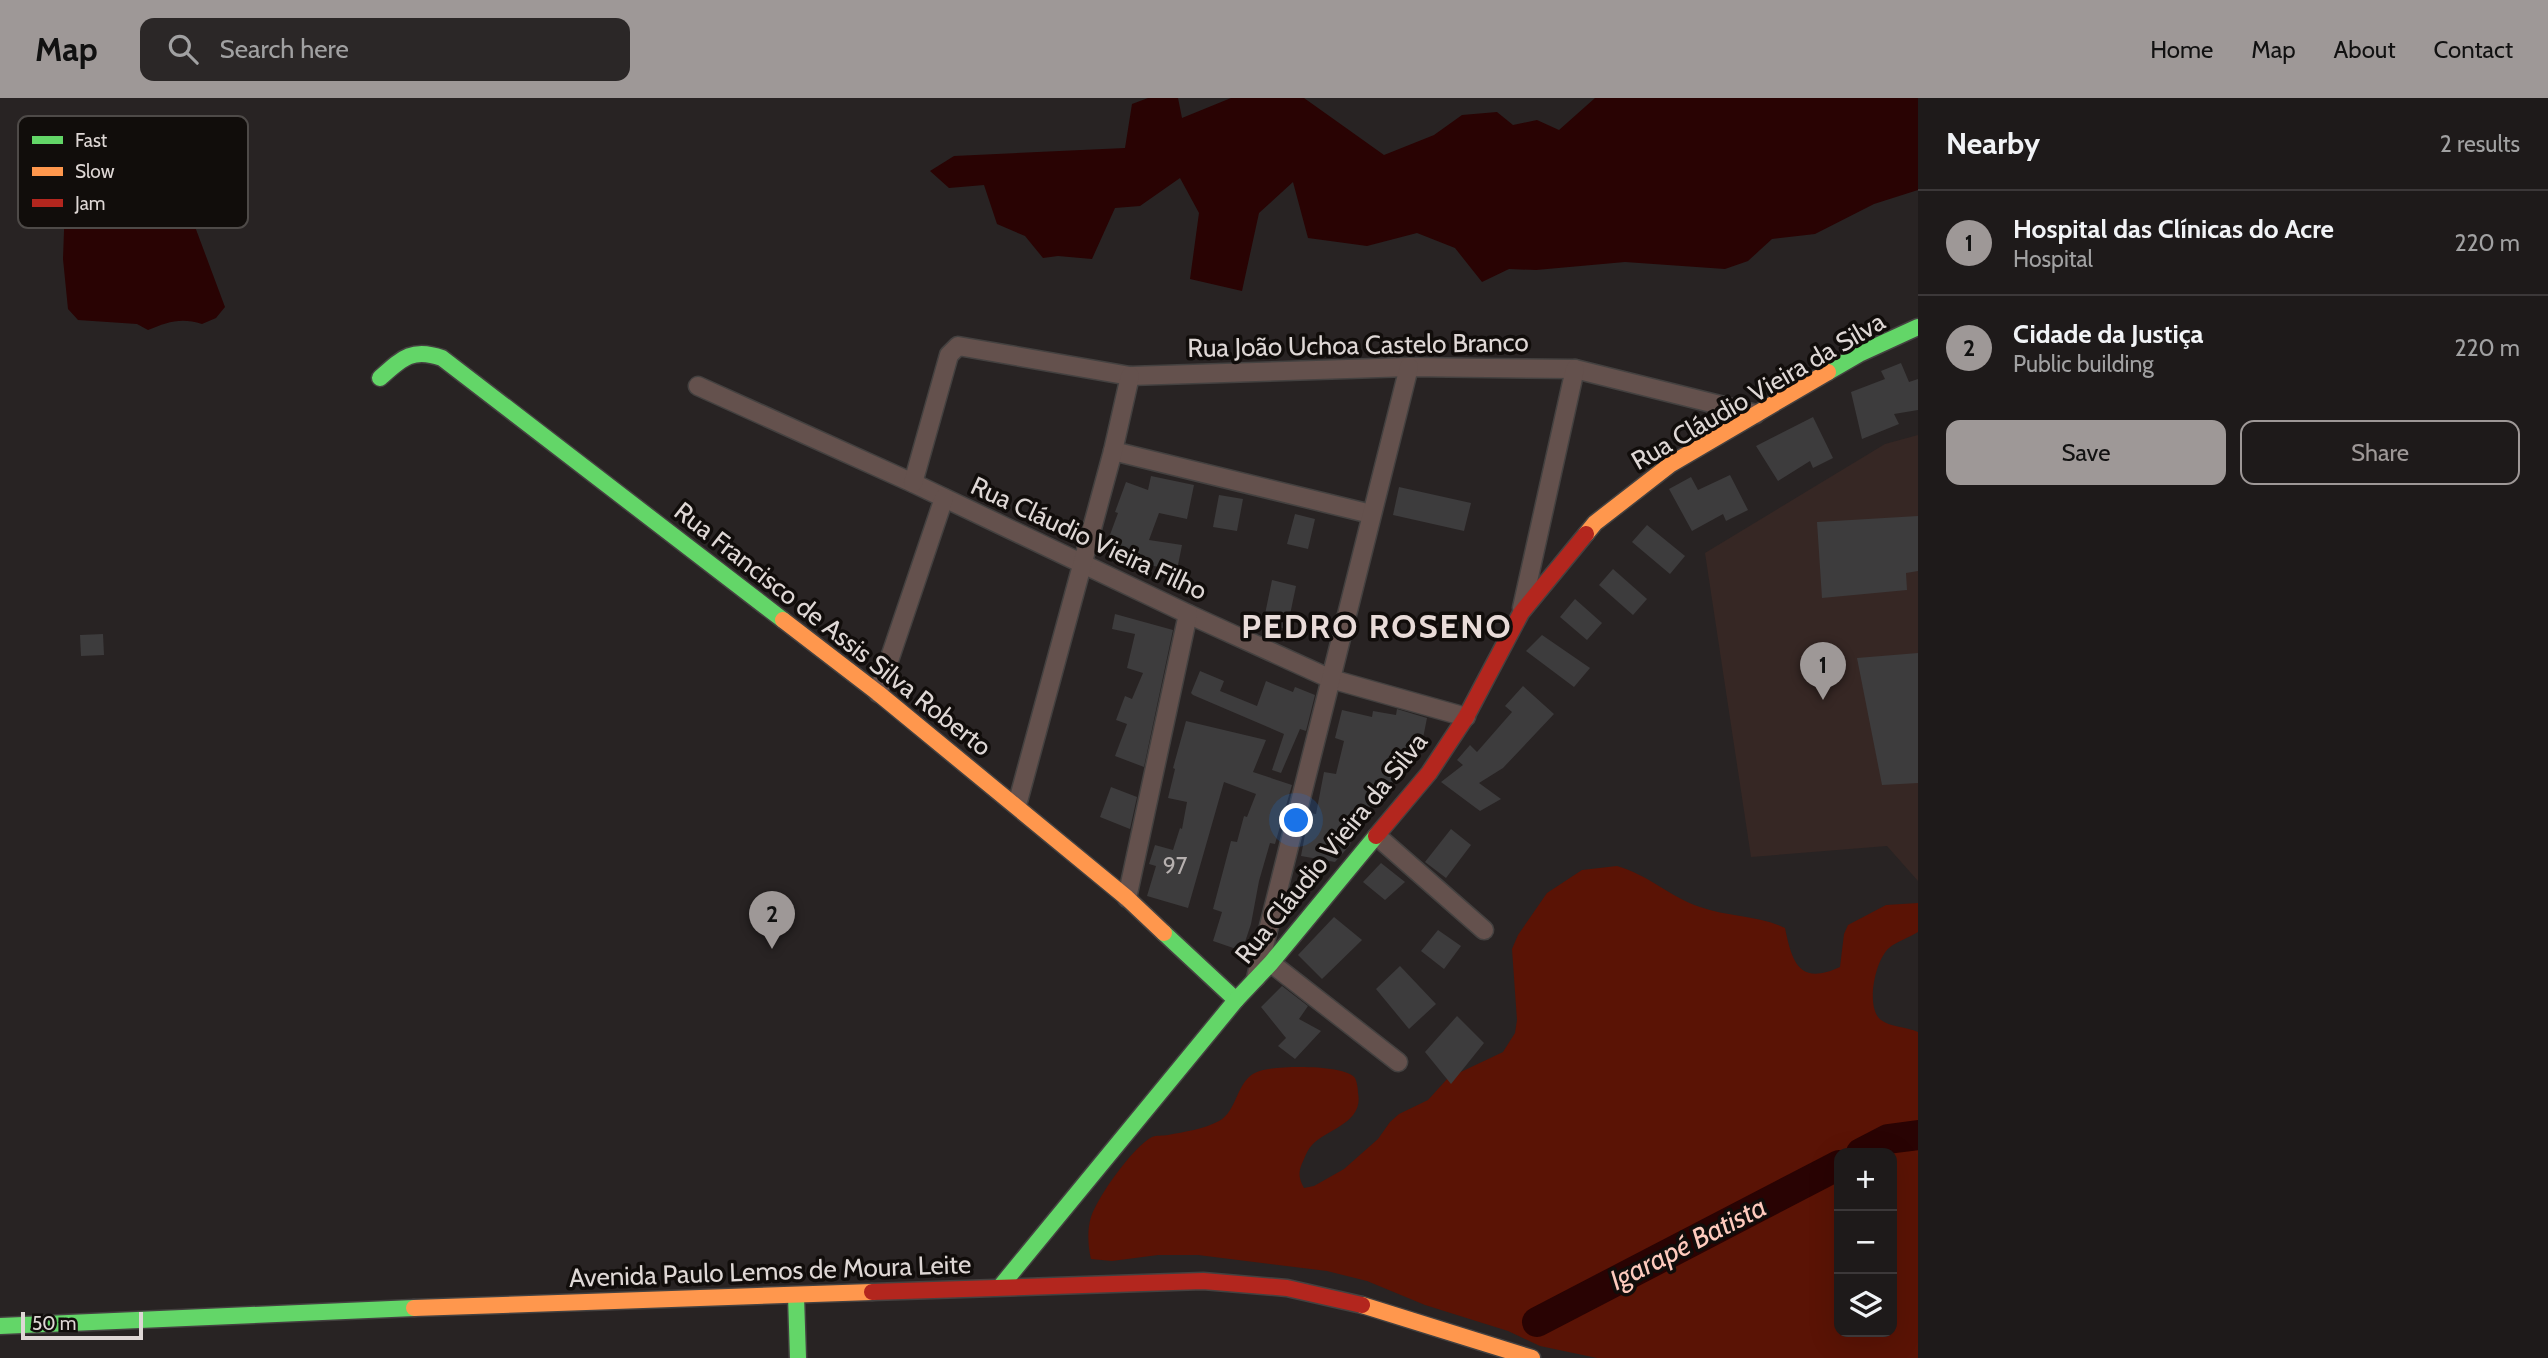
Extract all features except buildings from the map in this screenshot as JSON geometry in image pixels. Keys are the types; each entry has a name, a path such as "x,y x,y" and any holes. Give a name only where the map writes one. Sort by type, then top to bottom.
{"street":[{"name":"Rua Cláudio Vieira da Silva","path":"1000,1287 1236,1000 1271,963 1429,773 1466,717 1521,613 1595,523 1671,464 1859,354 1918,327"},
{"name":"Rua João Uchoa Castelo Branco","path":"913,483 950,355 958,346 1130,376 1409,367 1575,369 1756,414"},
{"name":"Rua Francisco de Assis Silva Roberto","path":"380,378 409,354 421,352 442,358 878,693 1127,898 1236,1000"},
{"path":"1256,978 1409,367"},
{"path":"1521,613 1575,369"},
{"path":"1017,806 1083,564 1130,376"},
{"name":"Rua Cláudio Vieira Filho","path":"698,386 913,483 1331,679 1466,717"},
{"path":"1112,451 1371,514"},
{"path":"878,693 944,498"},
{"path":"1127,898 1188,614"},
{"path":"1378,837 1484,930"},
{"path":"1271,963 1398,1062"},
{"name":"Avenida Paulo Lemos de Moura Leite","path":"0,1326 449,1307 1203,1281 1244,1282 1297,1289 1354,1302 1532,1358"},
{"path":"796,1296 798,1358"}],"shaded area":[{"path":"1148,98 1178,98 1182,118 1231,98 1304,98 1384,155 1434,135 1462,115 1497,112 1513,125 1537,120 1559,130 1595,98 1918,98 1918,190 1874,204 1815,234 1772,239 1748,261 1725,269 1625,262 1536,270 1509,269 1482,282 1455,248 1417,233 1367,246 1308,238 1293,182 1259,213 1242,291 1190,279 1199,213 1180,178 1140,206 1115,208 1092,259 1058,256 1043,258 1025,236 997,224 984,185 949,188 930,171 954,156 1125,148 1132,104"},
{"path":"64,228 196,228 225,307 216,318 202,324 174,321 148,330 137,324 78,320 68,309 63,259"},
{"path":"1918,435 1918,881 1887,846 1751,857 1705,553 1885,444"},
{"path":"1617,866 1638,874 1700,907 1785,928 1795,960 1806,972 1815,974 1840,967 1844,934 1848,925 1886,905 1918,903 1918,932 1892,946 1884,954 1876,973 1873,995 1876,1014 1881,1020 1918,1032 1918,1358 1597,1358 1540,1346 1508,1331 1425,1305 1367,1281 1327,1271 1198,1255 1158,1255 1112,1261 1091,1259 1088,1238 1091,1217 1101,1197 1126,1161 1152,1137 1194,1130 1219,1121 1230,1110 1245,1082 1257,1072 1292,1067 1324,1068 1349,1073 1356,1080 1358,1103 1355,1112 1309,1148 1300,1171 1304,1188 1314,1186 1344,1169 1378,1139 1399,1114 1428,1100 1448,1078 1503,1052 1515,1033 1517,1020 1512,949 1518,935 1547,893 1582,870"}],"waterway":[{"name":"Igarapé Batista","path":"1871,1148 1888,1139 1918,1135"},
{"name":"Igarapé Batista","path":"1537,1322 1834,1168"}],"traffic: fast":[{"path":"1828,372 1859,354 1918,327"},
{"path":"380,378 401,360 415,354 442,358 783,620"},
{"path":"1000,1287 1236,1000 1271,963 1376,836"},
{"path":"1164,933 1236,1000"},
{"path":"796,1296 798,1358"},
{"path":"0,1326 414,1308"}],"traffic: slow":[{"path":"1586,534 1595,523 1671,464 1828,372"},
{"path":"783,620 878,693 1127,898 1164,933"},
{"path":"414,1308 872,1292"},
{"path":"1362,1305 1532,1358"}],"traffic: jam":[{"path":"1376,836 1429,773 1466,717 1521,613 1586,534"},
{"path":"872,1292 1203,1281 1287,1288 1362,1305"}],"place":[{"name":"Hospital das Clínicas do Acre","path":"1823,700"},
{"name":"Cidade da Justiça","path":"772,949"}],"district":[{"name":"PEDRO ROSENO","path":"1377,626"}]}
